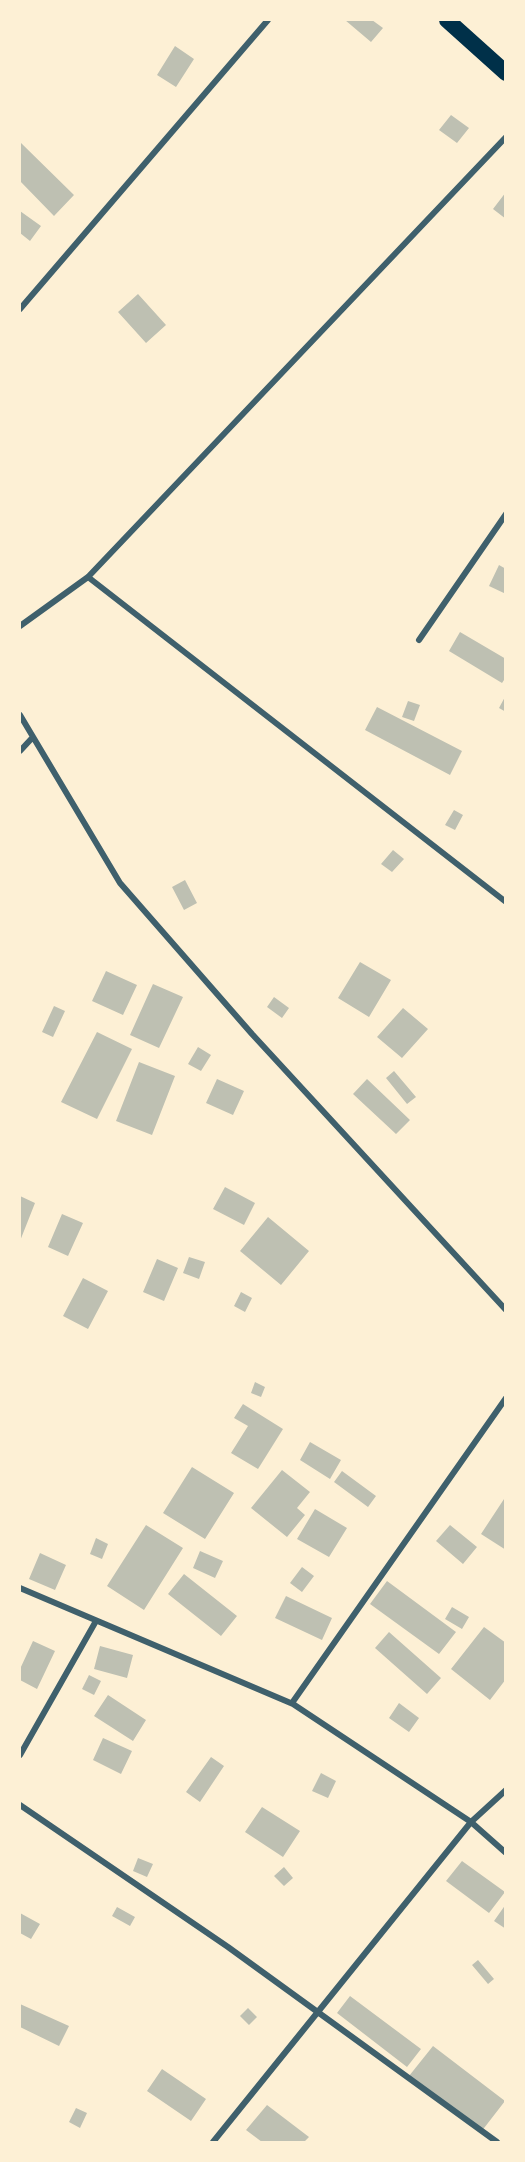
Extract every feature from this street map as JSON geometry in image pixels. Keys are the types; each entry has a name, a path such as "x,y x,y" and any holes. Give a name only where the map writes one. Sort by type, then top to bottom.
{"highway":[{"path":"447,20 506,73"}],"street":[{"path":"20,309 268,20"},
{"path":"20,626 88,577 506,137"},
{"path":"419,640 506,514"},
{"path":"88,577 506,902"},
{"path":"20,715 120,883 252,1034 506,1310"},
{"path":"20,751 33,737"},
{"path":"292,1703 506,1398"},
{"path":"20,1588 292,1703 471,1822 506,1853"},
{"path":"20,1755 96,1621"},
{"path":"213,2142 471,1822 506,1790"},
{"path":"20,1805 228,1947 497,2142"}],"building":[{"path":"345,20 372,20 383,28 371,42"},
{"path":"175,46 194,59 176,87 157,75"},
{"path":"451,115 469,128 457,143 439,130"},
{"path":"20,142 74,195 54,216 20,181"},
{"path":"506,192 506,219 493,209"},
{"path":"20,211 41,226 30,241 20,233"},
{"path":"138,294 166,325 146,343 118,312"},
{"path":"499,565 506,569 506,594 489,586"},
{"path":"460,632 506,659 506,677 502,683 449,651"},
{"path":"506,695 506,712 499,708"},
{"path":"408,701 420,705 414,721 402,717"},
{"path":"377,707 462,751 450,775 365,730"},
{"path":"454,810 463,815 455,830 445,825"},
{"path":"393,850 404,859 392,872 381,864"},
{"path":"185,880 197,903 184,910 172,887"},
{"path":"360,962 391,980 369,1017 338,998"},
{"path":"106,971 137,985 123,1015 92,1001"},
{"path":"153,984 183,997 159,1048 130,1035"},
{"path":"274,997 289,1008 282,1018 267,1007"},
{"path":"54,1006 65,1011 53,1037 42,1032"},
{"path":"403,1008 428,1029 402,1058 377,1037"},
{"path":"97,1032 132,1049 97,1119 61,1102"},
{"path":"198,1047 211,1055 201,1071 188,1064"},
{"path":"139,1062 175,1076 152,1135 116,1121"},
{"path":"394,1071 416,1097 407,1104 386,1078"},
{"path":"217,1079 244,1091 233,1115 206,1103"},
{"path":"367,1079 410,1120 396,1134 353,1094"},
{"path":"225,1187 255,1203 244,1225 213,1209"},
{"path":"20,1196 35,1203 20,1241"},
{"path":"62,1214 83,1223 68,1256 48,1247"},
{"path":"268,1217 309,1251 281,1285 240,1251"},
{"path":"189,1257 205,1262 199,1279 183,1273"},
{"path":"157,1259 178,1268 164,1301 143,1292"},
{"path":"83,1278 108,1291 88,1329 63,1316"},
{"path":"241,1292 252,1298 245,1312 234,1306"},
{"path":"255,1382 265,1387 261,1397 251,1393"},
{"path":"243,1404 283,1429 258,1469 231,1453 248,1426 234,1418"},
{"path":"310,1442 341,1460 330,1479 300,1460"},
{"path":"192,1467 234,1493 205,1539 163,1513"},
{"path":"282,1470 310,1492 297,1508 305,1515 287,1537 251,1508"},
{"path":"342,1471 376,1496 368,1507 334,1482"},
{"path":"506,1496 506,1550 481,1534"},
{"path":"315,1509 347,1528 329,1557 297,1539"},
{"path":"146,1525 183,1548 144,1610 107,1586"},
{"path":"450,1525 477,1547 463,1564 436,1541"},
{"path":"96,1538 108,1544 102,1559 90,1554"},
{"path":"200,1551 223,1561 215,1578 193,1568"},
{"path":"40,1553 66,1565 55,1590 29,1579"},
{"path":"302,1567 314,1576 302,1592 290,1583"},
{"path":"184,1574 237,1616 221,1636 168,1594"},
{"path":"387,1581 456,1632 439,1654 370,1604"},
{"path":"286,1596 332,1618 322,1640 275,1618"},
{"path":"452,1607 469,1617 462,1629 445,1619"},
{"path":"484,1627 506,1643 506,1679 490,1700 451,1669"},
{"path":"389,1632 441,1678 427,1694 375,1648"},
{"path":"33,1641 55,1651 37,1689 20,1680 20,1669"},
{"path":"100,1646 133,1655 127,1678 94,1669"},
{"path":"89,1675 101,1681 94,1695 82,1689"},
{"path":"108,1695 146,1720 133,1741 94,1716"},
{"path":"399,1703 419,1718 409,1732 389,1718"},
{"path":"103,1738 132,1751 121,1774 93,1760"},
{"path":"211,1757 224,1766 200,1802 186,1792"},
{"path":"321,1773 336,1781 328,1798 312,1791"},
{"path":"262,1807 300,1831 283,1857 245,1832"},
{"path":"138,1858 153,1864 147,1877 133,1871"},
{"path":"462,1861 505,1892 489,1913 446,1881"},
{"path":"284,1867 293,1878 284,1886 274,1876"},
{"path":"506,1904 506,1929 494,1921"},
{"path":"117,1907 135,1917 130,1926 112,1916"},
{"path":"20,1913 40,1924 31,1939 20,1933"},
{"path":"478,1960 494,1979 488,1984 472,1965"},
{"path":"350,1996 421,2049 407,2067 337,2013"},
{"path":"20,2004 69,2026 59,2046 20,2027"},
{"path":"248,2008 257,2017 249,2025 240,2016"},
{"path":"433,2046 505,2101 481,2132 409,2076"},
{"path":"162,2069 206,2099 191,2121 147,2091"},
{"path":"267,2105 309,2137 304,2142 262,2142 246,2130"},
{"path":"76,2108 87,2113 80,2128 69,2122"}]}
